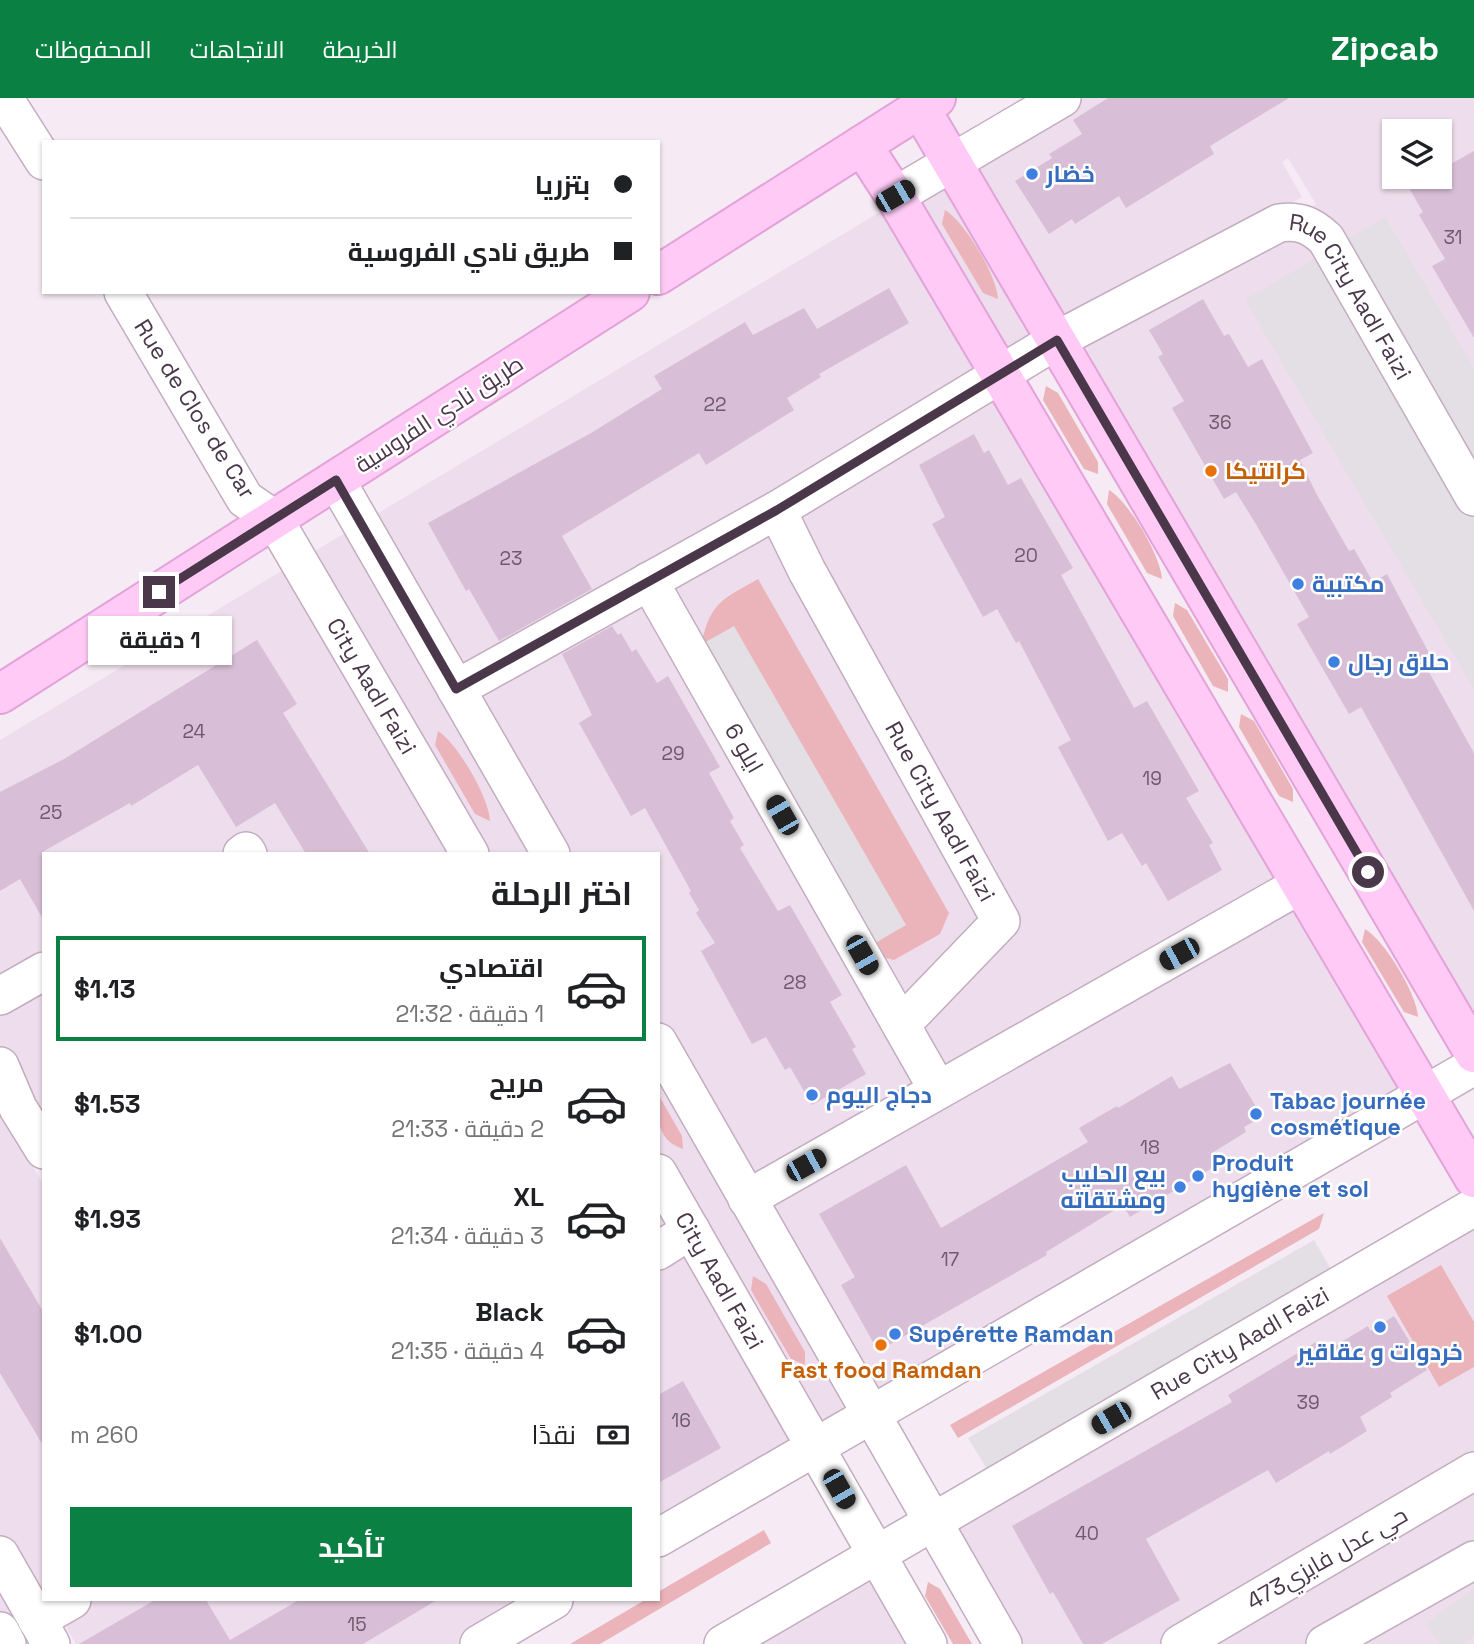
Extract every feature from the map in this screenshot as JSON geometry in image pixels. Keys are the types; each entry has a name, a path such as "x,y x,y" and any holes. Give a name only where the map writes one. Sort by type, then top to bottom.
{"main road":[{"path":"660,274 928,103 953,162 1474,1053"},
{"path":"862,145 895,196 1474,1178"},
{"name":"طريق نادي الفروسية","path":"0,694 627,294"}],"street":[{"path":"4,98 42,158"},
{"path":"895,196 1062,98"},
{"name":"Rue City Aadl Faizi","path":"456,689 777,510 1057,340 1279,223 1292,221 1306,224 1326,239 1474,497"},
{"name":"Rue de Clos de Car","path":"124,294 245,499 274,519"},
{"path":"336,480 550,852"},
{"name":"Rue City Aadl Faizi","path":"777,510 807,571 1001,921 901,1025"},
{"name":"City Aadl Faizi","path":"274,519 469,852"},
{"name":"ايلو 6","path":"649,581 901,1025"},
{"path":"747,1199 1300,885"},
{"path":"0,996 42,972"},
{"path":"901,1025 938,1090"},
{"path":"660,1046 1003,1644"},
{"path":"0,1066 31,1101 42,1142"},
{"path":"660,1537 1474,1066"},
{"name":"City Aadl Faizi","path":"660,1176 928,1644"},
{"name":"Rue City Aadl Faizi","path":"723,1644 1474,1207"},
{"path":"660,1250 691,1230"},
{"name":"473حي عدل فايزي","path":"1180,1644 1474,1471"},
{"path":"0,1555 44,1632 71,1601"},
{"path":"1325,1644 1474,1560"},
{"path":"478,1644 552,1601"}],"shaded area":[{"path":"1070,98 1474,98 1474,1034 1070,348 1316,204 1288,158 1282,162 1302,197 989,386 1414,1093 660,1546 660,852 42,852 42,1147 0,1078 0,740"},
{"path":"945,210 962,226 979,250 992,277 998,299 983,293 942,224"},
{"path":"1385,217 1474,368 1474,689 1245,300"},
{"path":"1046,386 1058,393 1098,462 1098,474 1084,469 1043,400"},
{"path":"1109,490 1126,506 1143,530 1156,557 1162,579 1147,573 1107,504"},
{"path":"758,579 949,913 940,934 894,960 878,956 872,945 905,925 701,645 709,619 720,603"},
{"path":"1175,603 1187,610 1228,679 1228,692 1213,686 1173,616"},
{"path":"734,626 906,925 873,944 702,644"},
{"path":"1241,714 1254,721 1293,789 1293,802 1279,796 1239,727"},
{"path":"438,731 463,758 484,799 490,821 475,814 435,745"},
{"path":"1365,929 1382,945 1399,969 1412,995 1418,1017 1404,1012 1362,942"},
{"path":"660,1098 682,1136 683,1149 674,1145 660,1127"},
{"path":"0,1113 42,1182 42,1601 59,1601 19,1625 31,1644 0,1644"},
{"path":"1324,1213 1319,1229 958,1438 950,1425"},
{"path":"1474,1225 1474,1644 995,1644 935,1542"},
{"path":"1314,1240 1341,1286 996,1484 968,1438"},
{"path":"1441,1265 1474,1322 1474,1367 1439,1387 1387,1296"},
{"path":"753,1276 766,1284 805,1352 805,1365 791,1359 751,1290"},
{"path":"764,1530 771,1543 600,1644 570,1644 643,1601 660,1601 660,1591"},
{"path":"860,1553 918,1644 705,1644"},
{"path":"928,1582 940,1589 972,1644 953,1644 925,1596"},
{"path":"1474,1589 1474,1637 1463,1644 1439,1644 1426,1623"},
{"path":"92,1601 569,1601 497,1644 76,1644 61,1619"}],"building":[{"path":"1108,98 1289,98 1210,146 1214,154 1126,208 1119,196 1075,224 1072,219 1049,234 1015,181 1052,158 1049,154 1082,134 1073,120"},
{"path":"1474,151 1474,338 1432,266 1445,259 1419,215 1423,212 1410,189 1452,189 1452,163"},
{"path":"889,288 909,323 819,374 821,377 787,398 794,410 706,465 699,453 562,536 592,589 499,641 469,589 466,591 428,523 591,433 662,389 654,376 745,322 753,335 804,308 817,329"},
{"path":"1203,299 1224,336 1229,334 1248,367 1262,359 1313,453 1300,460 1316,493 1349,551 1354,549 1373,582 1387,574 1437,668 1429,672 1474,753 1474,911 1361,707 1349,714 1297,624 1309,617 1257,526 1236,492 1224,499 1172,408 1184,401 1158,357 1163,354 1149,330"},
{"path":"974,434 984,453 989,450 1008,485 1021,478 1073,568 1061,575 1134,708 1147,701 1199,791 1186,798 1213,843 1209,845 1222,870 1168,901 1146,863 1142,866 1122,833 1108,841 1058,747 1071,740 1019,641 1016,643 997,609 983,617 932,524 945,517 919,465"},
{"path":"612,626 618,635 621,633 632,652 636,649 657,683 668,676 720,767 709,773 734,818 730,821 744,845 740,848 778,911 790,905 842,995 830,1002 856,1047 852,1049 866,1074 812,1105 790,1067 785,1070 766,1037 752,1044 701,951 715,943 696,913 699,910 689,893 691,891 645,808 631,816 579,723 592,715 562,654"},
{"path":"257,640 297,704 283,713 369,852 305,852 275,803 236,827 198,765 131,806 130,803 42,852 42,918 20,879 0,891 0,792 64,759"},
{"path":"1230,1063 1262,1117 1244,1127 1246,1132 1212,1153 1219,1164 1130,1217 1123,1205 1046,1252 1047,1255 878,1351 841,1285 855,1277 819,1214 906,1165 941,1228 1088,1142 1079,1128 1117,1106 1118,1108 1172,1076 1179,1089"},
{"path":"0,1238 42,1310 42,1444 0,1373"},
{"path":"1394,1316 1427,1370 1390,1393 1392,1397 1360,1417 1367,1431 1330,1454 1329,1451 1276,1483 1268,1470 1146,1539 1180,1600 1102,1644 1083,1644 1053,1592 1050,1594 1012,1526 1232,1402 1228,1395 1316,1342 1323,1353 1368,1326 1370,1331"},
{"path":"683,1381 721,1448 660,1482 660,1394"},
{"path":"153,1601 207,1601 230,1640 297,1601 435,1601 363,1644 79,1644"}],"place":[{"name":"خضار","path":"1032,174"},
{"name":"كرانتيكا","path":"1211,471"},
{"name":"مكتبية","path":"1298,584"},
{"name":"حلاق رجال","path":"1334,662"},
{"name":"دجاج اليوم","path":"812,1095"},
{"name":"Tabac journée cosmétique","path":"1256,1114"},
{"name":"Produit hygiène et sol","path":"1198,1176"},
{"name":"بيع الحليب ومشتقاته","path":"1180,1187"},
{"name":"خردوات و عقاقير","path":"1380,1327"},
{"name":"Supérette Ramdan","path":"895,1334"},
{"name":"Fast food Ramdan","path":"881,1345"}],"route":[{"path":"159,592 336,480 456,689 777,510 1057,340 1368,872"}]}
